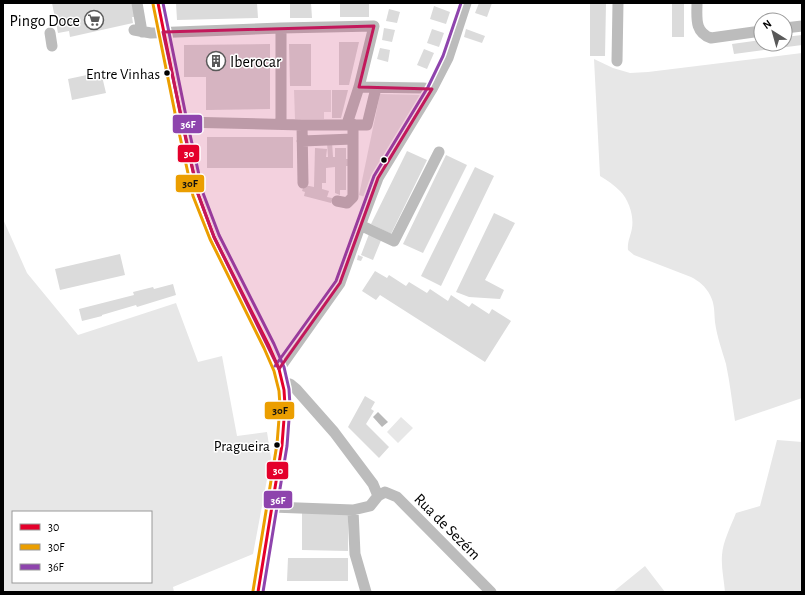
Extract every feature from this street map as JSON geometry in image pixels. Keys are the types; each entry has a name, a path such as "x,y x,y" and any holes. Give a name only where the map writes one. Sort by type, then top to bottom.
{"street":[{"path":"137,3 138,31 151,33 374,26 350,124 353,139 353,198 347,203 338,201"},
{"path":"158,3 182,122 204,214 269,346 279,369 284,390 284,425 258,592"},
{"path":"279,369 340,283 378,178 432,89 448,58 466,3"},
{"path":"617,61 618,3"},
{"path":"697,3 697,22 699,29 706,36 711,38 753,32"},
{"path":"281,28 281,124"},
{"path":"50,33 52,46"},
{"path":"359,87 432,89"},
{"path":"182,122 367,125 376,88"},
{"path":"302,125 303,183"},
{"path":"302,141 353,139"},
{"path":"360,225 394,241 439,152"},
{"path":"272,507 353,510 370,506 378,496 373,484 334,432 296,388 290,384 282,382"},
{"name":"Rua de Sezém","path":"378,496 385,492 397,497 491,592"},
{"path":"353,510 355,554 366,592"}],"highlighted area":[{"path":"374,26 359,87 432,89 378,178 340,283 279,369 214,237 198,194 163,32"}],"shaded area":[{"path":"802,53 802,398 735,421 730,385 726,364 717,333 712,298 702,284 697,280 634,255 628,250 628,244 632,231 630,208 620,191 600,176 594,59 613,68 630,73"},
{"path":"294,90 331,90 331,112 324,112 324,119 295,119"},
{"path":"380,94 422,95 365,197 359,195"},
{"path":"3,219 27,273 78,335 176,303 198,362 222,356 237,436 267,432 271,458 253,554 173,587 174,592 3,592"},
{"path":"378,412 388,422 382,427 373,417"},
{"path":"401,417 413,428 398,443 387,432"},
{"path":"777,440 802,442 802,592 725,592 722,560 726,539 736,513 760,506"},
{"path":"645,566 665,592 613,592"}],"building":[{"name":"Pingo Doce","path":"52,3 133,3 136,17 132,17 133,23 70,37 69,31 58,33"},
{"path":"176,3 257,3 258,18 177,20"},
{"path":"290,3 311,3 312,18 290,18"},
{"path":"340,3 369,3 369,17 340,17"},
{"path":"479,3 492,3 487,17 475,13"},
{"path":"590,3 606,3 605,56 590,56"},
{"path":"672,3 684,3 684,37 672,37"},
{"path":"434,6 450,12 446,24 430,19"},
{"path":"389,9 400,12 397,23 386,21"},
{"path":"384,28 395,30 392,42 382,40"},
{"path":"432,29 444,33 439,47 427,43"},
{"path":"466,29 485,36 482,43 464,37"},
{"path":"802,35 802,45 793,46 793,36"},
{"path":"753,41 753,51 734,54 732,44"},
{"path":"339,42 359,42 349,85 339,85"},
{"path":"270,44 270,109 206,110 206,77 184,77 184,45"},
{"path":"289,44 311,44 311,86 290,86"},
{"path":"380,48 390,50 388,62 377,59"},
{"path":"424,49 434,53 427,69 417,65"},
{"path":"101,72 106,93 72,100 68,79"},
{"path":"332,90 348,90 341,118 332,118"},
{"path":"207,137 293,137 293,168 207,168"},
{"path":"327,142 332,142 333,157 335,157 335,148 346,148 346,159 349,159 349,166 346,166 346,190 340,190 340,195 335,193 335,167 326,168 326,183 322,183 322,189 329,191 327,197 332,198 331,203 304,196 305,192 302,191 304,185 314,187 315,148 327,149 326,157 328,157"},
{"path":"407,151 427,160 391,234 371,224"},
{"path":"446,155 467,165 423,253 403,244"},
{"path":"475,167 494,176 441,286 421,276"},
{"path":"494,213 515,223 485,280 504,290 500,299 469,297 456,292"},
{"path":"369,234 382,238 373,260 361,255"},
{"path":"120,254 125,275 60,290 55,269"},
{"path":"358,255 363,257 361,261 357,260"},
{"path":"375,271 387,278 389,275 406,286 409,282 427,293 430,289 448,301 451,295 469,307 472,303 489,314 492,309 511,321 485,362 380,295 376,300 362,291"},
{"path":"173,284 176,295 82,321 79,309 134,295 133,292"},
{"path":"365,396 375,402 371,409 374,411 366,424 389,447 379,458 348,427"},
{"path":"302,512 348,513 348,551 302,550"},
{"path":"288,558 348,558 348,581 287,581"}],"transit line":[{"name":"30","path":"158,3 198,194 214,237 269,346 279,369 284,390 285,406 282,445 258,592"},
{"name":"36F","path":"163,3 203,193 219,235 274,344 284,367 289,389 290,406 287,446 263,592"},
{"name":"36F","path":"275,366 336,281 374,176 428,87 443,56 461,3"},
{"name":"30F","path":"153,4 193,196 210,239 264,348 274,371 279,391 280,406 277,444 253,591"}],"place":[{"name":"Pingo Doce","path":"94,20"},
{"name":"Iberocar","path":"216,61"},
{"name":"Entre Vinhas","path":"167,73"},
{"name":"Pragueira","path":"277,445"}]}
